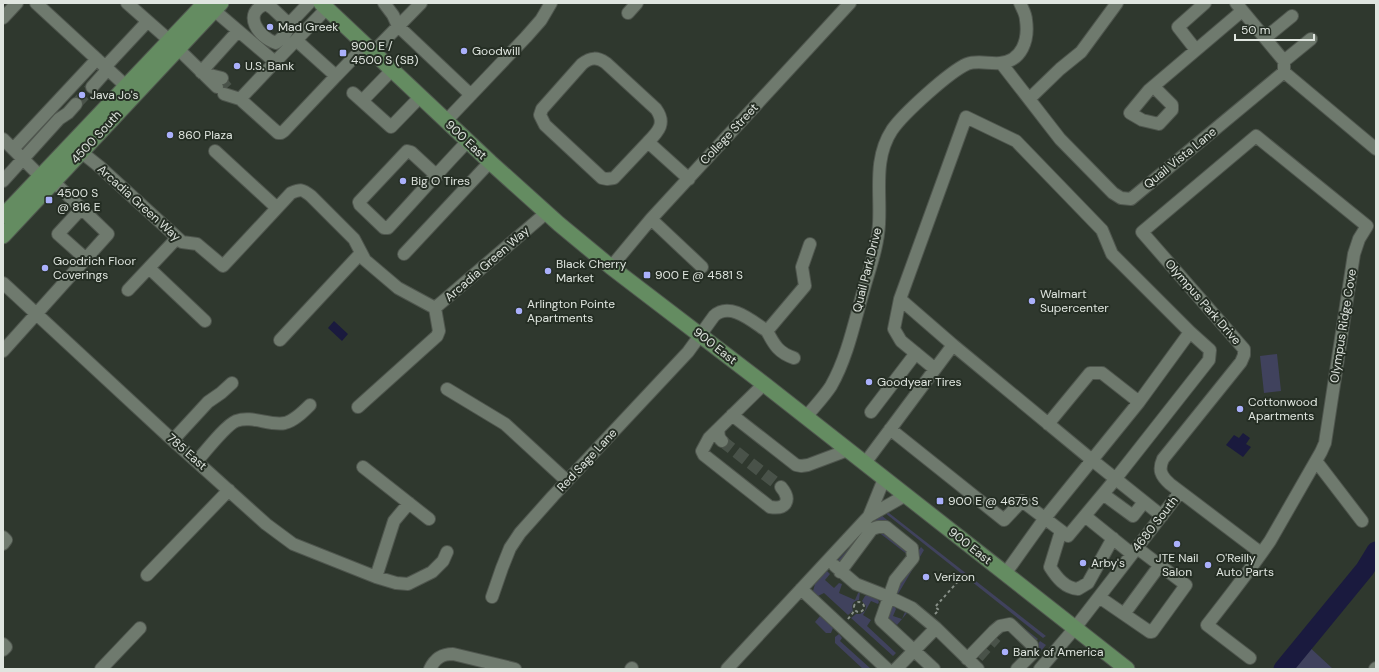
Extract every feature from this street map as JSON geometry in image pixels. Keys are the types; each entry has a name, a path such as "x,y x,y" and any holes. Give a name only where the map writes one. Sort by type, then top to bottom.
{"main road":[{"name":"4500 South","path":"3,236 47,179 212,5"},
{"name":"900 East","path":"324,6 546,213 611,267 700,334 1127,669"},
{"name":"4500 South","path":"76,148 126,86 174,45"},
{"name":"4500 South","path":"3,216 47,179"}],"street":[{"path":"3,18 17,3"},
{"path":"36,3 126,86"},
{"path":"127,3 140,7 147,22 174,45 201,72 275,131 281,133 336,76 398,26 421,3"},
{"path":"288,24 309,3"},
{"path":"384,3 394,15 398,26 471,94"},
{"path":"446,120 541,20 551,3"},
{"path":"628,13 637,3"},
{"name":"College Street","path":"611,267 651,219 850,3"},
{"name":"Quail Park Drive","path":"806,417 830,387 844,357 876,247 879,225 878,172 882,155 892,131 900,120 930,92 962,67 974,62 1001,63 1015,58 1022,50 1026,42 1027,32 1026,18 1020,3"},
{"path":"1029,100 1060,69 1081,52 1117,3"},
{"path":"1196,50 1178,27 1205,3"},
{"path":"212,5 238,31 275,62"},
{"path":"225,90 275,62 296,40 324,6"},
{"path":"1154,87 1196,50 1239,7 1265,38 1284,66 1376,149"},
{"path":"1265,38 1292,16"},
{"path":"92,87 147,22"},
{"path":"201,72 238,31"},
{"path":"1284,66 1311,39"},
{"path":"296,40 336,76"},
{"path":"594,58 606,63 661,116 661,124 658,132 648,142 614,178 602,178 545,125 540,115 545,105 582,64 594,58"},
{"path":"13,149 96,59"},
{"name":"Quail Vista Lane","path":"1001,63 1060,139 1114,193 1121,198 1131,198 1284,66"},
{"path":"362,101 392,70"},
{"path":"353,93 391,127 421,96"},
{"path":"3,181 59,119 68,113 76,104"},
{"path":"890,429 1004,520 1022,502 1068,536 1104,494 1209,360 1210,350 1112,254 1102,230 1016,141 966,118 900,299 894,330 901,341 934,369"},
{"name":"Olympus Ridge Cove","path":"1250,658 1207,625 1261,553 1316,461 1325,443 1354,254 1359,239 1367,226 1256,136"},
{"name":"Olympus Park Drive","path":"1180,492 1165,480 1160,473 1160,466 1163,459 1241,362 1244,355 1244,349 1142,232 1256,136"},
{"path":"3,139 82,208 108,234 3,351"},
{"path":"437,176 411,152 407,151 359,202 360,205 384,228 388,228 437,176 468,141"},
{"path":"648,142 689,178"},
{"name":"Arcadia Green Way","path":"76,148 100,167 177,238 182,242 197,244 223,266 291,193 300,190 305,191 354,239 366,260 398,288 435,308 546,213"},
{"path":"215,152 277,208"},
{"path":"404,254 490,162"},
{"path":"82,208 58,234 86,260"},
{"path":"651,219 702,267"},
{"path":"128,290 177,238"},
{"path":"794,358 782,353 767,331 805,286 802,267 810,244"},
{"path":"280,340 361,252"},
{"path":"149,268 205,321"},
{"name":"785 East","path":"3,282 173,440 266,524 293,544 396,584 408,584 430,574 439,566 447,552"},
{"path":"900,299 1048,424 1162,516"},
{"path":"358,407 437,336 439,331 435,308"},
{"name":"Red Sage Lane","path":"492,597 513,543 532,519 688,352 718,312 734,311 767,331"},
{"path":"1006,574 1045,518 1139,402 1190,332"},
{"path":"865,463 953,345"},
{"path":"871,412 916,354"},
{"path":"1048,424 1090,373 1102,373 1139,402"},
{"path":"173,440 208,402 232,383"},
{"path":"764,384 709,438 702,450 704,456 770,507 780,507 787,501 787,496 781,487"},
{"path":"447,389 505,424 567,481"},
{"path":"197,461 216,438 235,421 252,419 284,423 293,420 310,405"},
{"path":"732,415 796,465 808,465 848,450"},
{"path":"719,428 718,434 722,442"},
{"path":"1316,461 1362,521"},
{"path":"363,467 429,519"},
{"path":"869,516 884,479"},
{"path":"147,575 229,490"},
{"path":"1180,492 1261,553"},
{"name":"4680 South","path":"1040,669 1075,628 1180,492"},
{"path":"1104,494 1133,516 1144,502"},
{"path":"727,669 869,516 906,495"},
{"path":"376,577 394,521 409,503"},
{"path":"1085,516 1113,538 1160,565 1186,586 1152,632 1099,597"},
{"path":"840,572 872,529 886,527 912,548 913,558 895,580 881,620 934,669"},
{"path":"1061,531 1050,567 1060,580 1072,589 1078,590 1088,583 1113,538"},
{"path":"3,537 6,540 3,544"},
{"path":"828,560 840,572 856,584 912,608 973,661 1000,626 1010,624 1032,645 1032,654 1018,669"},
{"path":"1124,614 1160,565"},
{"path":"801,588 887,669"},
{"path":"101,669 140,628"},
{"path":"896,669 936,628"},
{"path":"3,644 6,647 3,650"},
{"path":"430,669 434,660 441,655 447,654 453,654 515,669"}],"path":[{"path":"939,610 935,607 962,577"},
{"path":"846,621 855,610 854,606 857,602 864,605 863,610 858,612 855,610"}],"shaded area":[{"path":"334,321 348,334 342,341 328,328"},
{"path":"1277,354 1281,391 1264,393 1260,356"},
{"path":"1243,433 1250,438 1246,444 1251,447 1243,457 1226,445 1234,435 1239,438"},
{"path":"885,513 889,513 1046,636 1043,638"},
{"path":"881,515 918,545 916,548 919,550 921,547 924,550 898,594 895,592 914,559 884,523 840,564 837,561"},
{"path":"880,530 886,532 908,551 909,554 908,558 892,580 889,579 908,555 877,531 860,554 858,553 876,531"},
{"path":"827,571 830,574 825,580 834,588 839,583 842,584 839,593 855,600 860,592 859,600 854,602 852,605 853,611 848,615 824,593 818,596 813,591 815,584"},
{"path":"867,595 878,600 879,602 878,604 871,601 863,615 871,620 867,626 896,653 893,656 851,618 856,614 860,614 865,611 866,606 862,601"},
{"path":"894,606 896,609 893,616 902,619 897,625 888,617 892,607"},
{"path":"820,616 833,628 831,633 826,633 815,622"},
{"path":"1024,628 1038,639 1035,642 1038,644 1040,641 1046,645 1026,669 1023,669 1034,657 1023,630"},
{"path":"839,634 842,638 840,641 871,669 863,669 835,643 835,637"},
{"path":"1305,643 1333,669 1283,669"}],"waterway":[{"path":"1283,669 1365,569 1376,551"}],"tunnel":[{"path":"221,81 227,88"},
{"path":"76,104 92,87"},
{"path":"722,441 781,487"},
{"path":"978,657 996,637"}],"place":[{"name":"Mad Greek","path":"270,27"},
{"name":"Goodwill","path":"464,51"},
{"name":"900 E / 4500 S (SB)","path":"343,53"},
{"name":"U.S. Bank","path":"237,66"},
{"name":"Java Jo's","path":"82,95"},
{"name":"860 Plaza","path":"170,135"},
{"name":"Big O Tires","path":"403,181"},
{"name":"4500 S @ 816 E","path":"49,200"},
{"name":"Goodrich Floor Coverings","path":"45,268"},
{"name":"Black Cherry Market","path":"548,271"},
{"name":"900 E @ 4581 S","path":"647,275"},
{"name":"Walmart Supercenter","path":"1032,301"},
{"name":"Arlington Pointe Apartments","path":"519,311"},
{"name":"Goodyear Tires","path":"869,382"},
{"name":"Cottonwood Apartments","path":"1240,409"},
{"name":"900 E @ 4675 S","path":"940,501"},
{"name":"JTE Nail Salon","path":"1177,544"},
{"name":"Arby's","path":"1083,563"},
{"name":"O'Reilly Auto Parts","path":"1208,565"},
{"name":"Verizon","path":"926,577"},
{"name":"Bank of America","path":"1005,652"}]}
